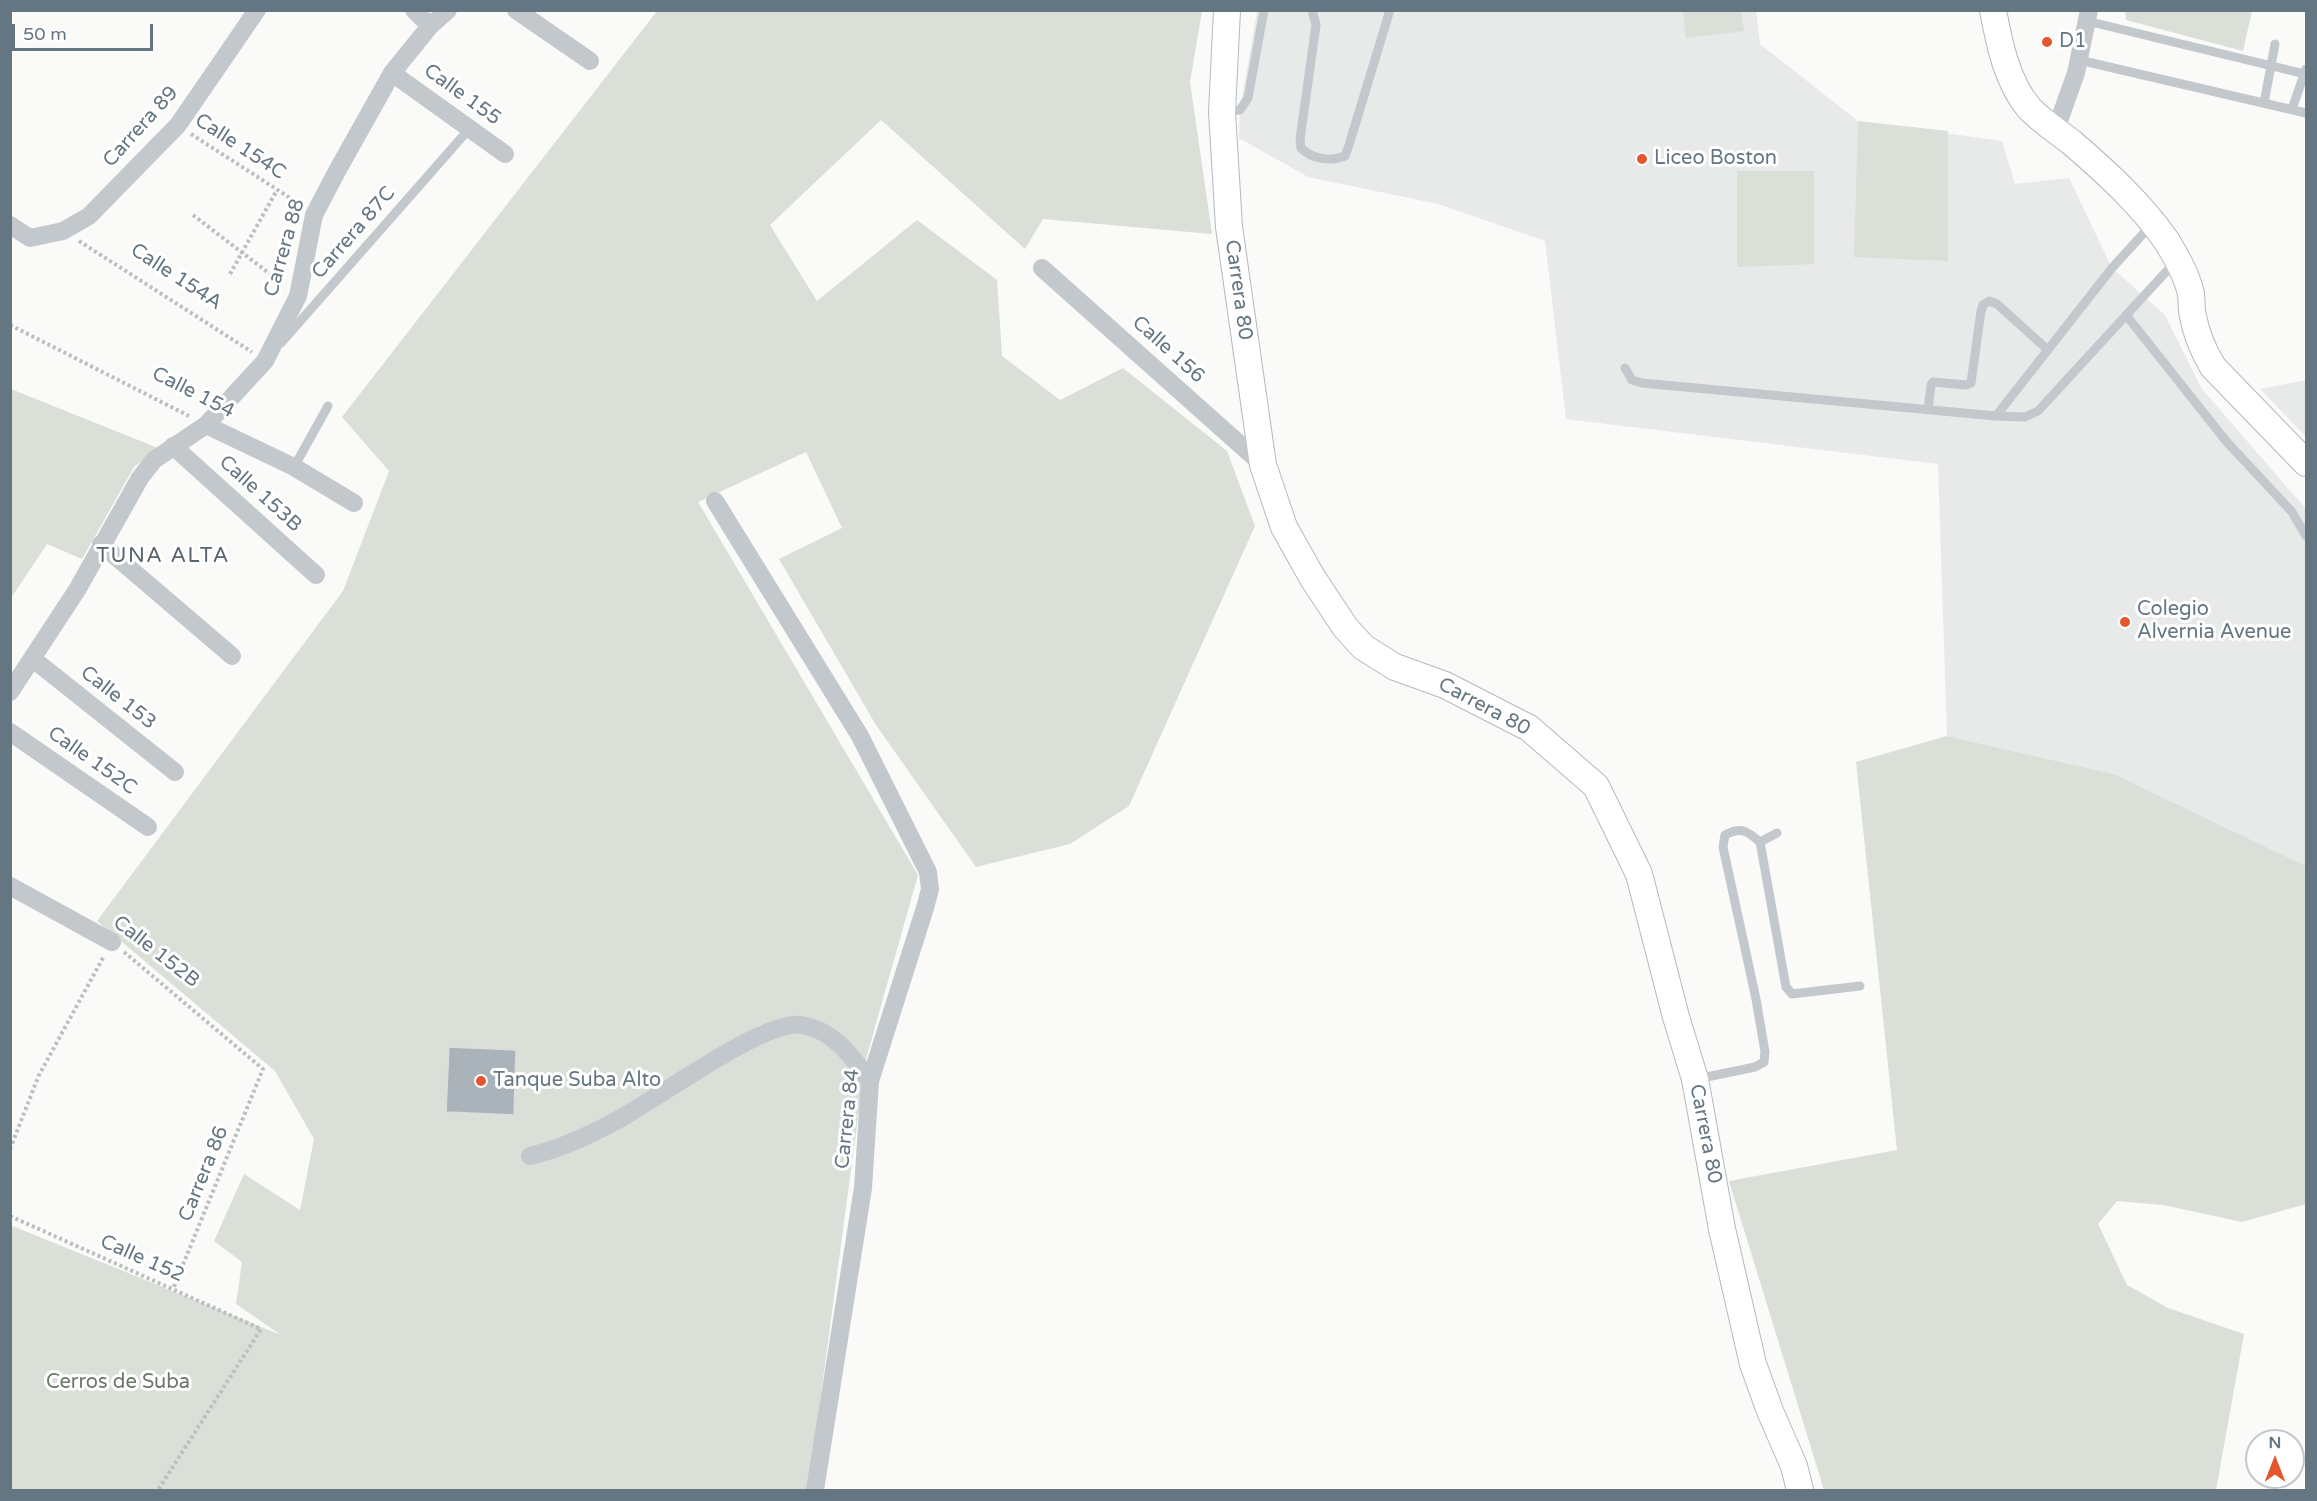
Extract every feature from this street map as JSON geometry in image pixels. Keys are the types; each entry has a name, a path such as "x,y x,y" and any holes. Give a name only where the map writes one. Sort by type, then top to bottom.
{"street":[{"name":"Carrera 89","path":"10,225 30,238 63,231 89,216 178,125 257,10"},
{"path":"414,10 430,26"},
{"name":"Carrera 88","path":"10,692 77,590 140,478 154,460 206,425 265,361 298,296 315,214 392,73 430,26 448,10"},
{"path":"516,10 590,61"},
{"name":"Carrera 80","path":"1227,10 1222,112 1229,227 1263,465 1284,527 1312,577 1345,627 1363,647 1395,667 1445,685 1529,728 1596,786 1639,874 1676,1017 1695,1079 1722,1229 1753,1364 1794,1466 1800,1491"},
{"path":"1993,10 2005,60 2029,108 2116,181 2152,224 2178,260 2191,295 2193,316 2213,367 2307,464"},
{"path":"2056,129 2079,60 2088,16"},
{"name":"Calle 155","path":"392,73 506,154"},
{"name":"Calle 156","path":"1042,268 1263,465"},
{"name":"Calle 154","path":"206,425 294,467 354,503"},
{"name":"Calle 153B","path":"173,446 316,575"},
{"name":"Carrera 84","path":"714,501 860,736 928,872 930,889 870,1081 863,1188 815,1491"},
{"path":"101,544 232,656"},
{"name":"Calle 153","path":"33,659 175,772"},
{"name":"Calle 152C","path":"10,732 148,827"},
{"name":"Calle 152B","path":"10,886 112,942"},
{"path":"530,1156 553,1149 614,1122 755,1036 782,1027 800,1024 822,1031 844,1047 870,1081"}],"lane":[{"path":"1222,112 1240,110 1248,98 1264,10"},
{"path":"1312,10 1316,25 1300,139 1301,148 1308,155 1335,160 1345,156 1390,10"},
{"path":"2088,16 2271,66 2306,71 2292,109"},
{"path":"2264,103 2275,44"},
{"path":"2079,60 2307,113"},
{"name":"Carrera 87C","path":"265,361 470,128"},
{"path":"1996,416 2112,268 2152,224"},
{"path":"1625,368 1632,380 1642,383 2025,417 2038,411 2178,260"},
{"path":"1928,410 1930,385 1933,382 1966,385 1971,383 1981,310 1983,305 1989,301 1997,304 2048,350"},
{"path":"2126,315 2226,441 2292,512 2307,536"},
{"path":"294,467 328,406"},
{"path":"1695,1079 1755,1067 1764,1062 1765,1052 1756,999 1723,847 1725,835 1734,830 1748,831 1760,842 1788,992 1792,994 1860,987"},
{"path":"1760,842 1777,833"}],"path":[{"name":"Calle 154C","path":"178,125 315,214"},
{"path":"230,274 277,190"},
{"path":"193,216 298,296"},
{"name":"Calle 154A","path":"63,231 265,361"},
{"name":"Calle 154","path":"10,325 206,425"},
{"path":"10,1149 39,1075 112,942"},
{"name":"Calle 152B","path":"112,942 263,1069"},
{"name":"Carrera 86","path":"173,1289 263,1069"},
{"name":"Calle 152","path":"10,1216 261,1329 158,1491"}],"shaded area":[{"name":"Colegio Alvernia Avenue","path":"1756,10 1760,44 1858,121 2002,141 2015,184 2069,178 2112,268 2165,315 2202,389 2306,509 2306,866 2114,774 1947,736 1938,464 1566,419 1545,241 1438,204 1308,177 1239,138 1240,110 1257,11"},
{"path":"2306,380 2306,437 2260,389"}],"green space":[{"path":"2125,10 2252,11 2243,51 2126,20"},
{"name":"Cerros de Suba","path":"657,11 1202,11 1190,82 1212,234 1043,219 1025,249 881,120 770,225 817,301 917,220 997,280 1002,356 1060,400 1123,368 1227,451 1255,526 1129,806 1070,844 976,867 876,725 779,559 842,528 806,452 698,502 918,875 866,1059 808,1490 11,1490 10,1225 281,1335 236,1304 242,1262 214,1241 244,1174 300,1210 314,1139 275,1071 97,921 343,591 389,471 342,417"},
{"path":"1683,11 1741,11 1744,31 1686,38"},
{"path":"1858,121 1948,131 1948,261 1854,257"},
{"path":"1737,171 1814,171 1814,264 1737,267"},
{"path":"11,389 158,448 134,467 82,559 47,544 11,598"},
{"path":"1947,736 2114,774 2306,866 2306,1204 2242,1222 2163,1205 2117,1201 2098,1224 2127,1285 2168,1308 2244,1334 2216,1490 1824,1490 1729,1181 1897,1150 1856,762"}],"building":[{"name":"Tanque Suba Alto","path":"449,1047 516,1050 514,1115 446,1112"}],"place":[{"name":"D1","path":"2047,42"},
{"name":"Liceo Boston","path":"1642,159"},
{"name":"Colegio Alvernia Avenue","path":"2125,622"},
{"name":"Tanque Suba Alto","path":"481,1081"}],"district":[{"name":"TUNA ALTA","path":"163,556"}]}
